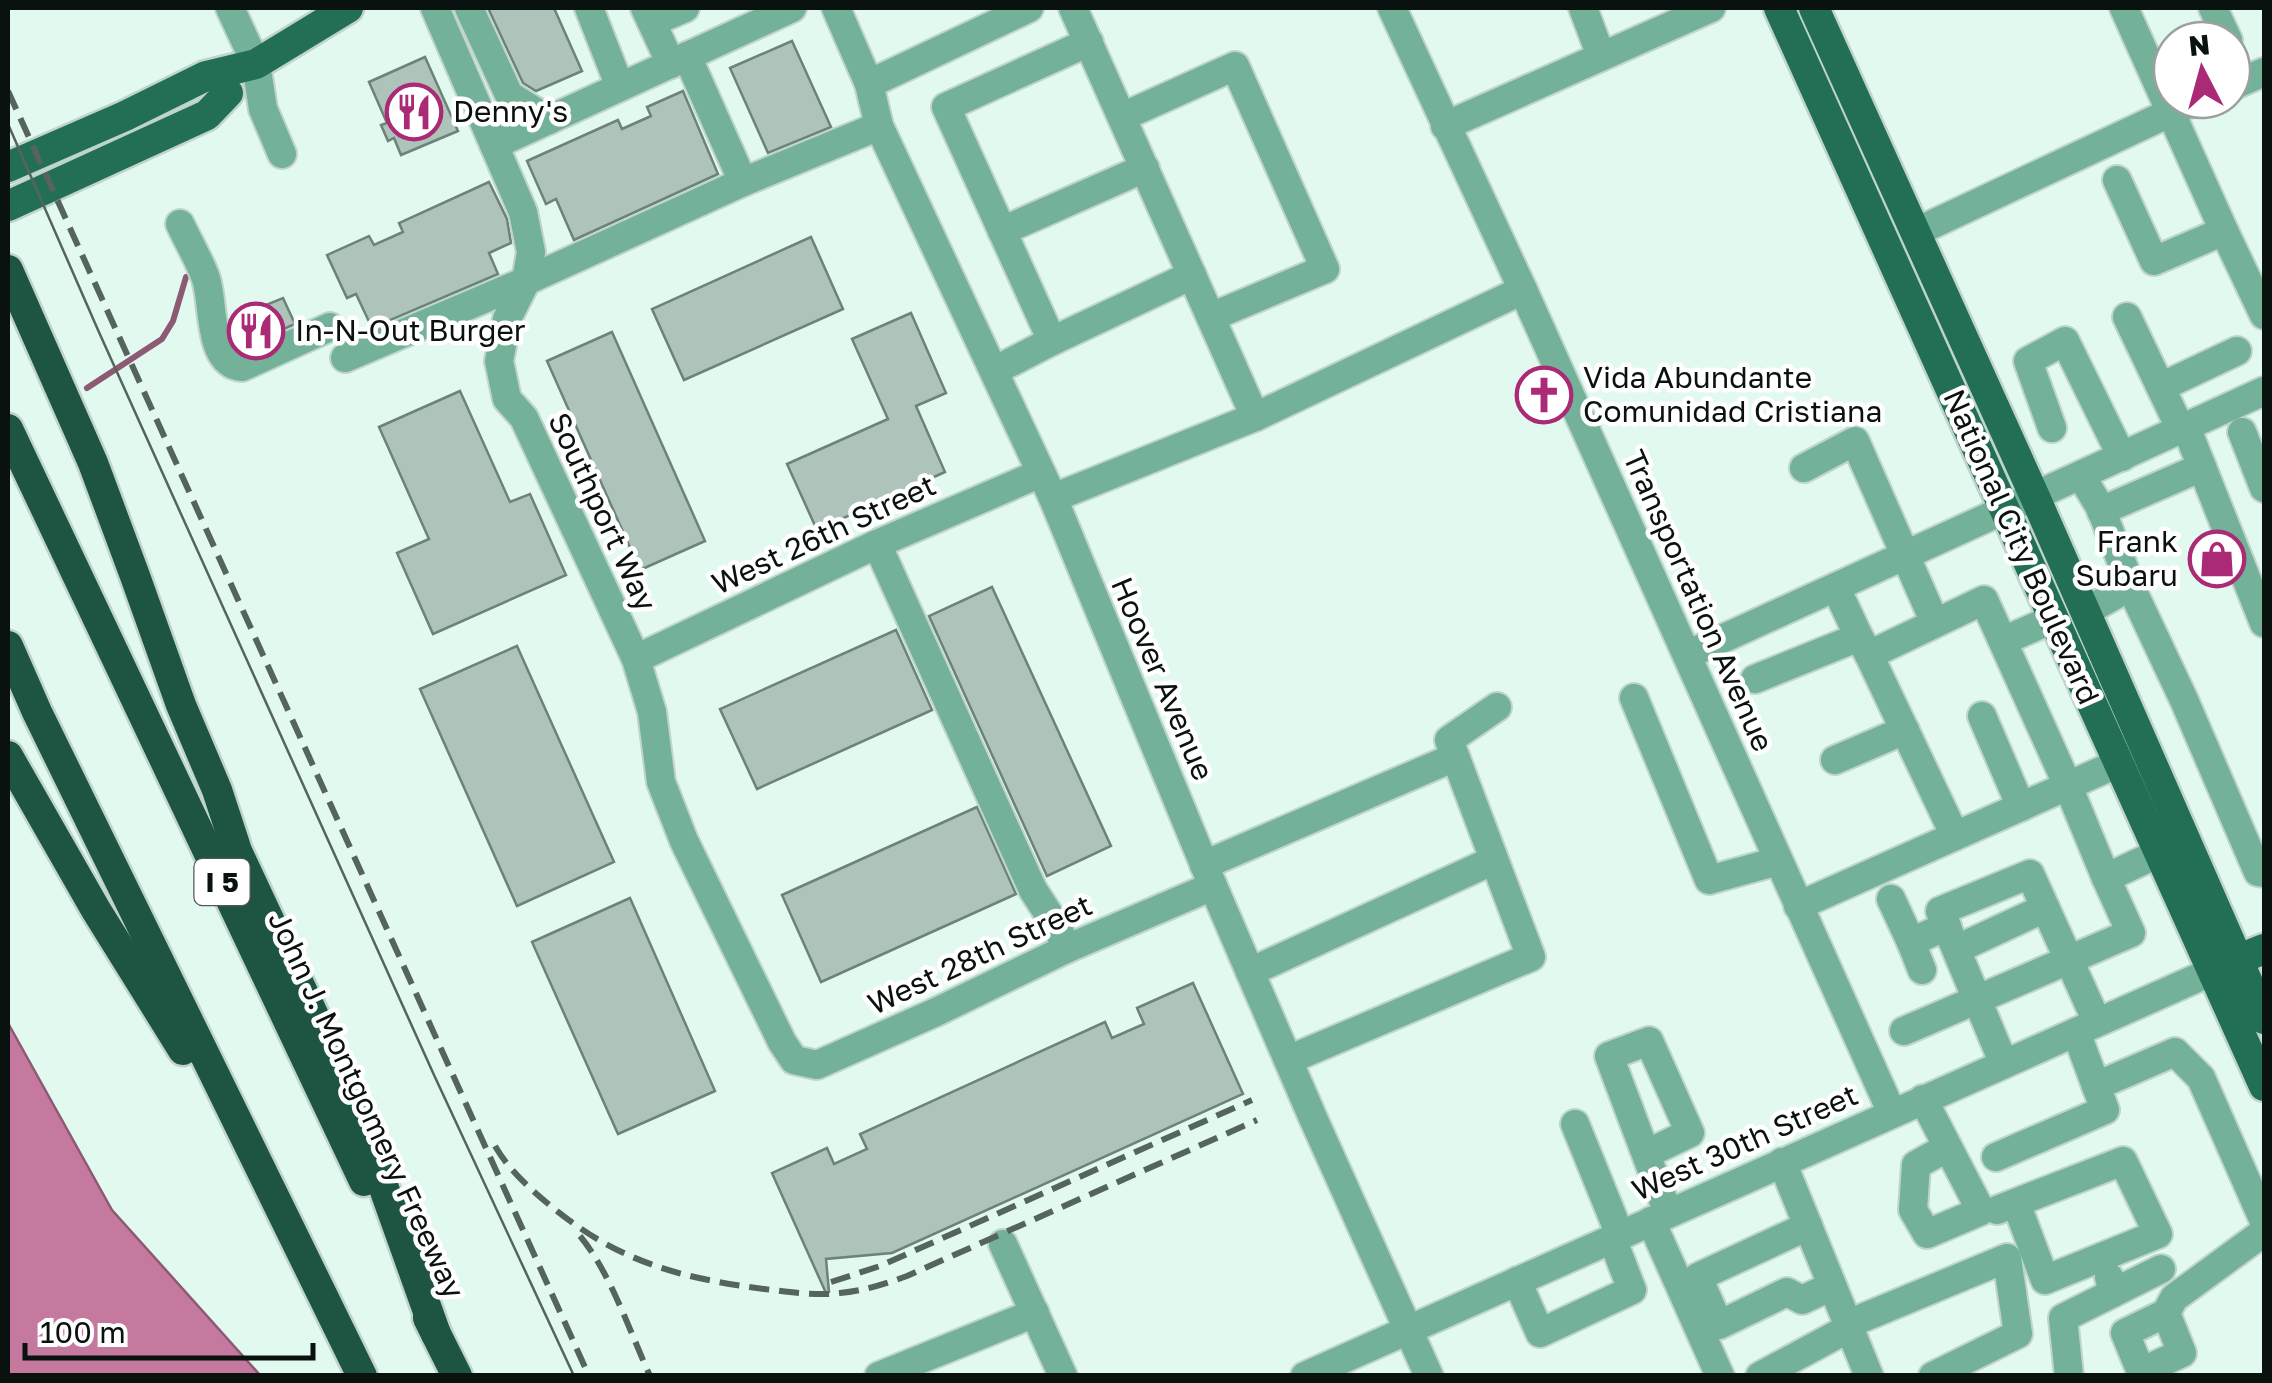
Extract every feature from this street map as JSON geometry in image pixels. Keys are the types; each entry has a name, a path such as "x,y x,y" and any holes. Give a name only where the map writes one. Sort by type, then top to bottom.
{"highway":[{"path":"8,270 92,464 237,851 350,1093 436,1334"},
{"name":"John J. Montgomery Freeway","path":"8,430 457,1376"},
{"path":"8,646 362,1376"},
{"path":"8,756 96,910 271,1190"}],"main road":[{"path":"8,167 206,76 256,64 348,8"},
{"name":"National City Boulevard","path":"1778,8 2160,853 2238,960 2264,1086"},
{"name":"National City Boulevard","path":"1814,8 2264,1019"},
{"path":"8,206 207,114 228,93"}],"street":[{"path":"230,8 256,64 263,110 282,154"},
{"name":"Southport Way","path":"436,8 523,212 531,252 526,281 507,319 499,361 508,399 524,418 636,659 652,712 661,782 684,841 782,1042"},
{"path":"469,8 509,95 548,120"},
{"path":"589,8 620,87"},
{"path":"685,8 648,15 679,60 744,182"},
{"path":"494,145 792,8"},
{"name":"Hoover Avenue","path":"836,8 869,84 880,126 1047,486 1250,972 1429,1376"},
{"path":"869,84 972,20 1029,8"},
{"path":"1073,8 1255,417"},
{"name":"Transportation Avenue","path":"1392,8 1892,1113"},
{"path":"1583,8 1601,56"},
{"path":"1446,126 1711,8"},
{"path":"2124,8 2152,53"},
{"path":"1052,341 946,108 1089,42"},
{"path":"228,93 256,64"},
{"path":"1122,117 1235,66 1324,269 1211,317"},
{"path":"1916,232 2152,120"},
{"path":"2189,120 2224,231 2264,315"},
{"path":"345,358 880,126"},
{"path":"1002,232 1145,168"},
{"path":"2117,180 2154,262 2224,231"},
{"path":"180,224 206,278 214,334 227,362 242,367 330,328"},
{"path":"994,371 1192,276"},
{"name":"West 26th Street","path":"636,659 878,544 1255,417 1522,290"},
{"path":"2127,316 2202,467 2264,623"},
{"path":"2052,428 2028,361 2065,341 2122,457"},
{"path":"2161,386 2237,351"},
{"path":"1687,655 2264,391"},
{"path":"2242,432 2264,488"},
{"path":"1804,468 1855,441 1935,623"},
{"path":"2101,511 2202,467"},
{"path":"2081,476 2101,511 2258,872 2264,873"},
{"path":"878,544 1033,890 1060,930 1066,948"},
{"path":"2085,612 2131,586"},
{"path":"1836,588 1955,836"},
{"path":"1755,679 1935,623 1984,600 2131,933 1904,1031"},
{"path":"2002,642 2053,619"},
{"path":"1634,698 1709,880 1778,860"},
{"path":"1288,1060 1532,956 1449,740 1497,707"},
{"path":"1982,716 2021,806"},
{"path":"1835,760 1904,730"},
{"name":"West 28th Street","path":"782,1042 794,1060 817,1065 934,1013 1455,756"},
{"path":"1798,906 2119,763"},
{"path":"2106,878 2160,853"},
{"path":"1250,972 1494,860"},
{"path":"1996,1157 2105,1110 2096,1086 2087,1027 2069,961 2030,874 1940,911 2004,1064"},
{"path":"1891,899 1922,970"},
{"path":"1911,942 1952,938 2045,908"},
{"name":"West 30th Street","path":"1318,1373 2238,960"},
{"path":"2096,1086 2175,1052 2201,1078 2264,1221"},
{"path":"1924,1100 1948,1147 1998,1208 2045,1280 2158,1234 2123,1161 1998,1208 1927,1234 1913,1210 1916,1165 1948,1147"},
{"path":"1516,1281 1540,1332 1632,1290 1575,1124"},
{"path":"1646,1154 1660,1217 1720,1376"},
{"path":"1782,1162 1868,1376"},
{"path":"1934,1376 2018,1334 1998,1208"},
{"path":"1808,1226 1698,1276 1719,1325 1787,1292 1802,1300 1832,1286"},
{"path":"2166,1313 2174,1298 2264,1232"},
{"path":"1003,1244 1063,1376"},
{"path":"2103,1256 2113,1294"},
{"path":"1760,1376 1849,1326 2007,1258"},
{"path":"2069,1376 2063,1318 2161,1268"},
{"path":"879,1376 1034,1313"}],"shaded area":[{"path":"8,1023 112,1210 260,1375 8,1375"}],"building":[{"path":"488,8 554,8 582,71 536,91 523,83"},
{"path":"792,41 831,127 768,153 730,68"},
{"path":"425,57 458,131 401,155 394,138 388,141 381,125 387,123 369,82"},
{"path":"683,91 718,174 574,240 556,199 546,204 527,161 618,120 622,129 651,116 647,107"},
{"path":"489,182 507,219 511,243 489,253 498,274 372,328 356,294 347,298 327,255 369,236 374,245 403,232 399,223"},
{"path":"811,237 843,309 684,380 652,309"},
{"path":"283,298 295,324 240,348 230,323"},
{"path":"911,313 946,393 916,406 945,472 817,530 787,464 888,419 852,339"},
{"path":"612,332 705,541 640,570 547,361"},
{"path":"460,391 510,502 530,494 566,575 433,634 397,553 429,539 379,427"},
{"path":"992,587 1111,846 1047,876 929,616"},
{"path":"896,630 932,710 757,789 720,709"},
{"path":"517,646 614,862 517,906 420,689"},
{"path":"977,807 1016,894 821,982 782,895"},
{"path":"630,898 715,1091 618,1134 532,942"},
{"path":"1193,983 1243,1094 892,1253 826,1259 826,1293 772,1173 827,1148 834,1164 867,1149 860,1134 1105,1022 1112,1038 1144,1024 1137,1008"}],"waterway":[{"path":"87,388 162,339 173,321 186,277"}],"tram line":[{"path":"8,124 434,1075 574,1376"}],"railway":[{"path":"8,91 589,1376"},
{"path":"831,1282 880,1266 1252,1100"},
{"path":"495,1146 520,1179 552,1207 626,1254 678,1273 734,1285 831,1294 866,1289 907,1276 1257,1120"},
{"path":"580,1236 610,1285 650,1376"}],"place":[{"name":"Denny's","path":"414,112"},
{"name":"In-N-Out Burger","path":"256,331"},
{"name":"Vida Abundante Comunidad Cristiana","path":"1544,395"},
{"name":"Frank Subaru","path":"2217,559"}]}
